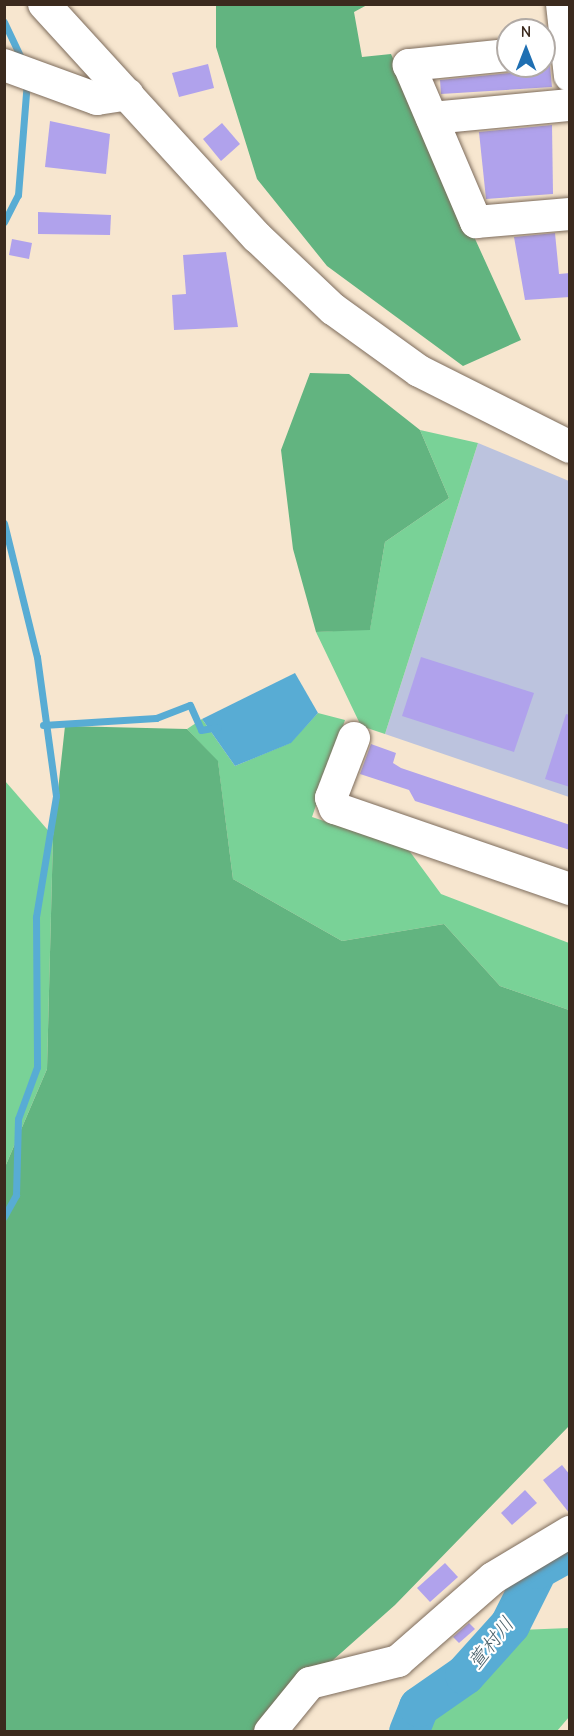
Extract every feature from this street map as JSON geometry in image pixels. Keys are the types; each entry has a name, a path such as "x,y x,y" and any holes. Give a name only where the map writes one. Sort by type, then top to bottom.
{"street":[{"path":"44,4 257,237 333,309 419,371 570,447"},
{"path":"560,59 562,4"},
{"path":"496,56 409,65 476,222 570,214"},
{"path":"20,71 96,99 128,94"},
{"path":"432,118 570,105"},
{"path":"354,738 331,798 335,808 570,889"},
{"path":"270,1731 310,1683 398,1661 493,1578 570,1532"}],"shaded area":[{"path":"478,443 569,481 569,797 385,734"}],"green space":[{"path":"216,5 367,5 354,12 362,57 391,54 521,340 463,366 327,266 257,179 216,47"},
{"path":"310,373 349,374 420,430 449,498 385,542 370,630 316,632 293,549 281,450"},
{"path":"420,430 478,443 385,734 361,726 316,632 370,629 385,542 449,498"},
{"path":"318,713 345,720 312,817 408,849 441,894 569,943 569,1010 500,986 444,924 342,941 233,879 218,762 187,729 202,719 235,766 290,743"},
{"path":"65,726 187,729 218,761 233,879 342,941 444,924 500,986 569,1010 569,1426 395,1605 270,1716 261,1731 5,1732 5,1167 47,1069 53,836"},
{"path":"5,781 53,836 47,1069 5,1167"},
{"path":"569,1628 569,1717 557,1731 424,1731 433,1711 480,1679 520,1630"}],"water":[{"path":"295,673 318,713 291,743 235,766 202,719"}],"building":[{"path":"208,64 214,88 179,97 172,73"},
{"path":"496,74 496,78 551,78 552,87 441,94 440,80"},
{"path":"50,121 110,134 106,174 45,167"},
{"path":"222,123 240,144 221,161 203,139"},
{"path":"552,125 553,194 486,199 479,132"},
{"path":"38,212 111,215 110,235 38,234"},
{"path":"555,233 559,274 570,273 570,297 525,300 514,237"},
{"path":"12,239 32,243 29,259 9,255"},
{"path":"226,252 238,327 174,330 172,295 186,294 183,255"},
{"path":"421,657 534,693 514,752 402,716"},
{"path":"566,714 570,715 570,787 545,779"},
{"path":"371,744 396,753 393,763 401,768 570,825 570,850 415,801 409,790 360,774"},
{"path":"562,1465 570,1475 570,1514 543,1480"},
{"path":"525,1490 537,1503 512,1525 501,1513"},
{"path":"445,1563 458,1577 430,1602 417,1588"},
{"path":"469,1623 475,1629 459,1643 453,1637"}],"waterway":[{"path":"4,22 23,62"},
{"path":"4,222 18,195 27,81"},
{"path":"4,523 37,657 56,796 36,917 37,1067 18,1119 16,1195 4,1217"},
{"path":"43,725 156,718 190,705 201,730 218,727"},
{"name":"萱村川","path":"409,1732 419,1707 465,1675 510,1625 538,1569 570,1551"}]}
